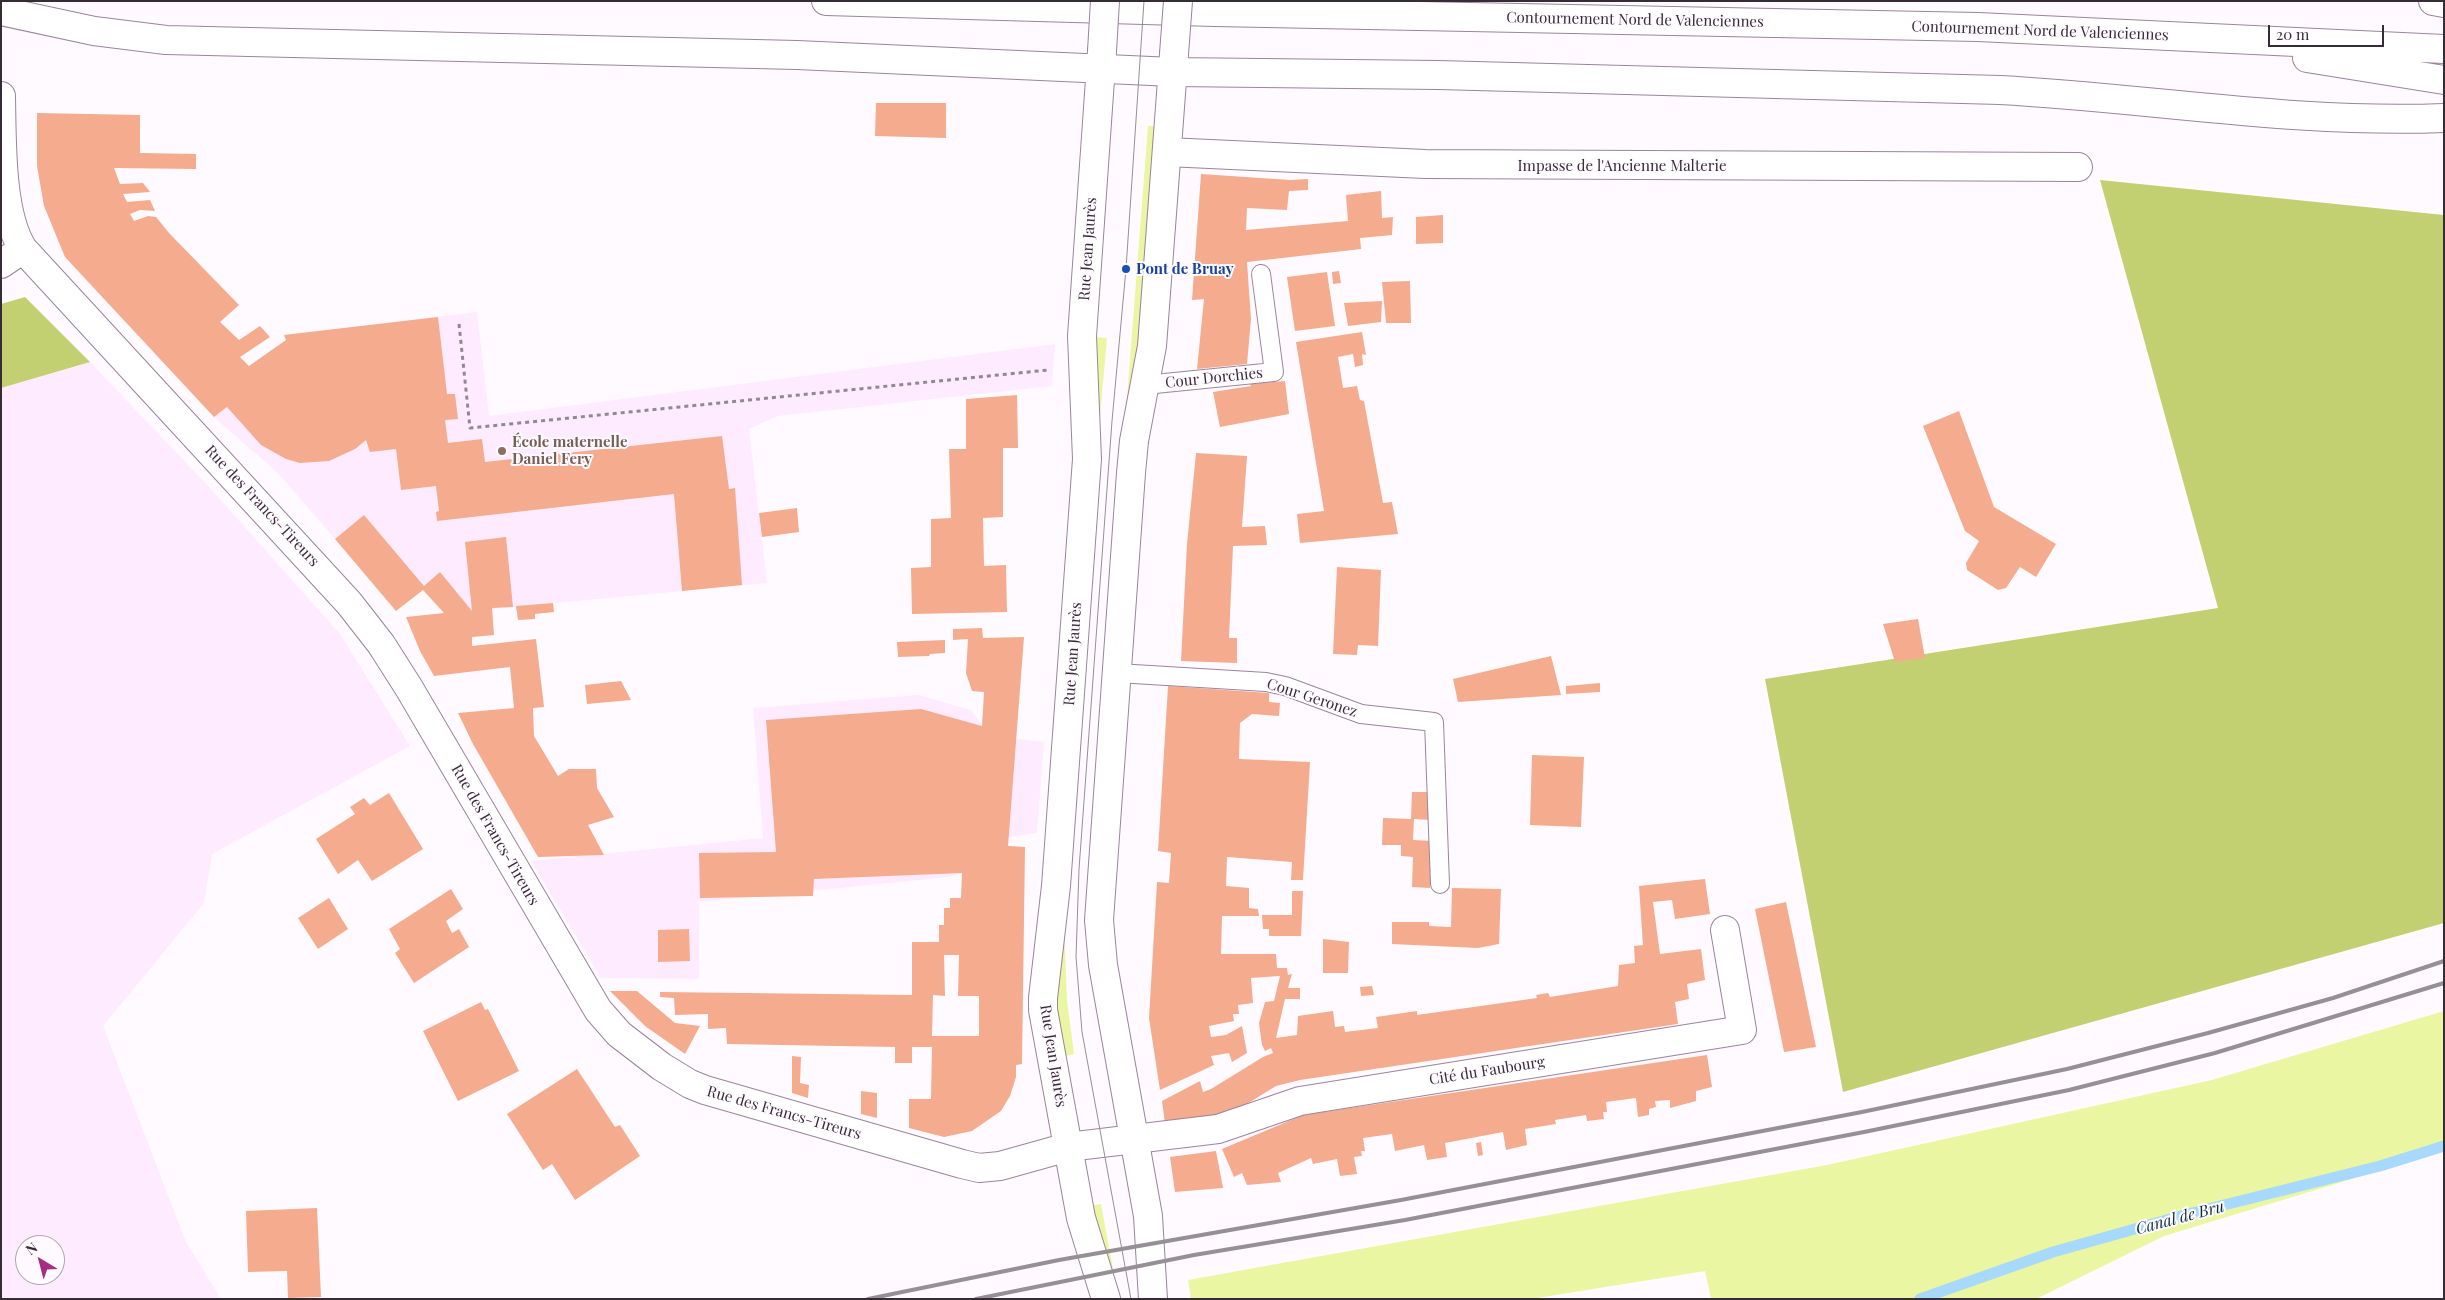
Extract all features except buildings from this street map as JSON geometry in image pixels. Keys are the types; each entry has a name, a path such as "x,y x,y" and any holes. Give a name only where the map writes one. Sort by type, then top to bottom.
{"main road":[{"name":"Contournement Nord de Valenciennes","path":"826,1 1225,13 1978,27 2444,49"},
{"name":"Rue Jean Jaurès","path":"1105,1 1082,336 1087,459 1056,886 1043,1010 1081,1218 1106,1299"},
{"path":"1153,1299 1150,1228 1103,965 1099,920 1134,441 1152,346 1178,1"},
{"path":"2434,1 2444,3"},
{"path":"1,11 112,34 166,40 1101,60 1438,75 2000,90 2079,94 2316,118 2444,118"},
{"path":"2192,38 2444,80"},
{"name":"Rue des Francs-Tireurs","path":"1,96 3,156 10,216 17,239 23,249 273,518 368,626 409,688 598,1010 619,1034 675,1075 705,1090 979,1168 1000,1166 1068,1146 1135,1139"},
{"name":"Impasse de l'Ancienne Malterie","path":"1167,152 1425,164 2078,167"},
{"path":"1,264 23,249"},
{"name":"Cité du Faubourg","path":"1135,1139 1218,1129 1300,1101 1742,1030 1725,930"}],"lane":[{"name":"Cour Dorchies","path":"1145,385 1274,372 1261,274"},
{"name":"Cour Geronez","path":"1117,673 1266,682 1285,686 1361,714 1434,722 1440,884"}],"path":[{"path":"459,324 470,428 1082,367"}],"shaded area":[{"name":"École maternelle Daniel Fery","path":"477,312 489,416 1055,344 1052,386 778,416 749,429 767,583 460,612 431,580 424,586 364,515 335,539 279,474 214,417 296,358 284,335"},
{"path":"90,362 211,489 340,634 410,746 212,854 204,903 103,1026 186,1242 221,1299 1,1299 1,388"},
{"path":"918,695 971,710 990,736 1044,742 1037,833 967,843 973,870 949,877 699,902 699,979 601,978 531,861 763,838 753,708"}],"green space":[{"path":"1148,126 1156,126 1139,351 1126,412"},
{"path":"2100,180 2444,215 2444,923 1843,1092 1765,679 2218,608"},
{"path":"25,297 90,362 1,388 1,304"},
{"path":"1093,337 1107,338 1100,417 1095,382"},
{"path":"1064,925 1067,1000 1074,1054 1061,1057 1054,1005"},
{"path":"2444,1011 2444,1151 2164,1236 2036,1299 1711,1299 1705,1271 1531,1299 1191,1299 1188,1280 1827,1165 2212,1080"},
{"path":"1101,1204 1118,1296 1088,1206"}],"waterway":[{"name":"Canal de Bru","path":"1920,1299 2053,1252 2188,1214 2380,1166 2444,1146"}],"tram line":[{"path":"1131,1299 1082,1032 1076,957 1079,869 1112,421 1126,269 1144,1"}],"railway":[{"path":"868,1299 1059,1260 1401,1200 1862,1112 2067,1069 2208,1033 2333,998 2444,961"},
{"path":"976,1299 1194,1255 1405,1220 1864,1132 2069,1090 2215,1053 2444,983"}],"place":[{"name":"Pont de Bruay","path":"1126,269"},
{"name":"École maternelle Daniel Fery","path":"502,451"}]}
